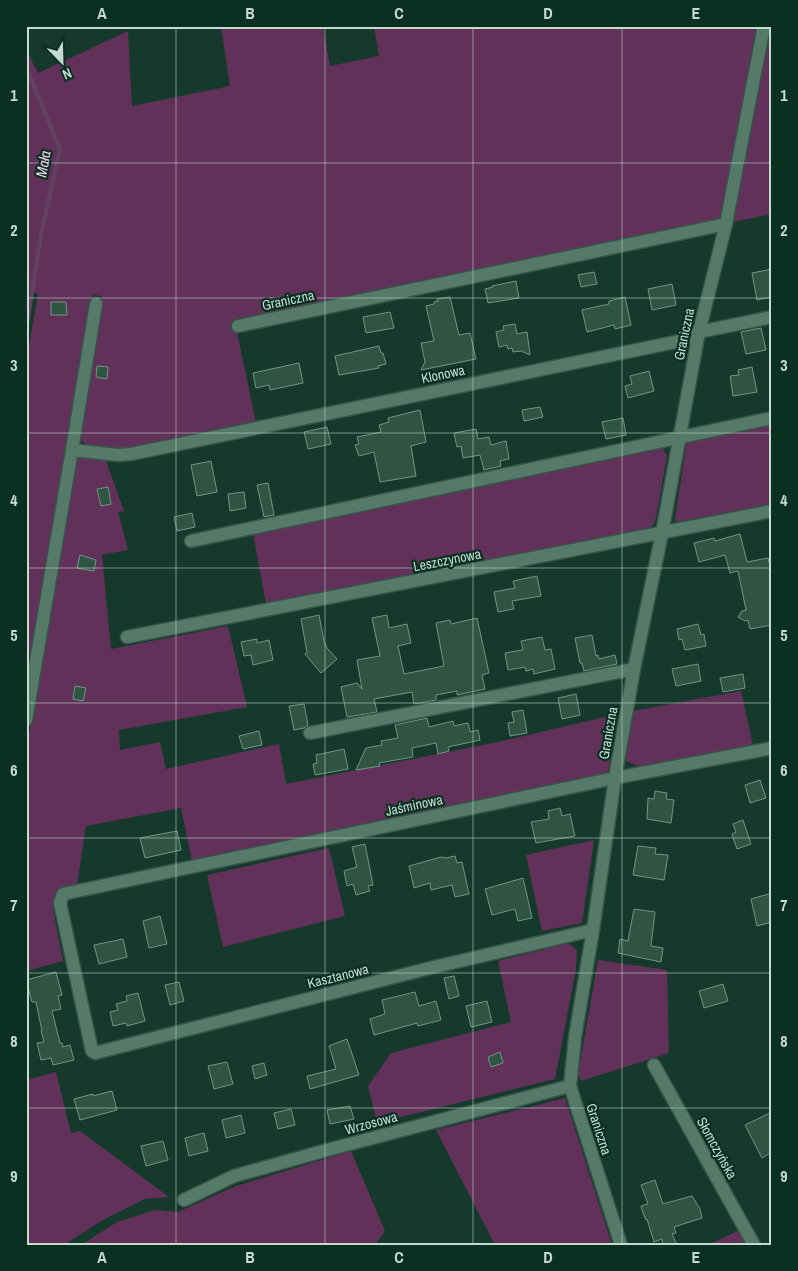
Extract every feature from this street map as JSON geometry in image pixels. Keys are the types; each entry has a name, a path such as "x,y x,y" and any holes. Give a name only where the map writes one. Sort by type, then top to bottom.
{"street":[{"name":"Graniczna","path":"621,1245 570,1086 575,1037 615,778 634,669 662,533 699,332 726,224 764,26"},
{"name":"Graniczna","path":"238,326 726,224"},
{"path":"26,720 96,304"},
{"name":"Klonowa","path":"72,450 118,455 685,340 699,332 772,317"},
{"path":"191,541 772,418"},
{"name":"Leszczynowa","path":"127,637 772,511"},
{"path":"310,733 634,669"},
{"name":"Jaśminowa","path":"92,1051 62,918 60,903 63,894 615,778 772,748"},
{"name":"Kasztanowa","path":"92,1051 99,1052 430,968 593,930"},
{"name":"Słomczyńska","path":"654,1065 754,1245"},
{"name":"Wrzosowa","path":"184,1200 234,1176 570,1086"}],"shaded area":[{"path":"221,26 323,26 330,66 379,56 374,26 756,26 722,221 232,323 237,332 256,423 130,449 87,445 78,438 102,296 93,295 26,703 26,363 38,294 26,290 26,49 38,73 128,31 132,106 230,86"},
{"path":"769,26 772,26 772,214 733,222"},
{"path":"772,424 772,504 676,522 686,445 691,440"},
{"path":"658,448 663,449 667,456 656,518 653,525 645,530 266,604 253,533"},
{"path":"82,456 105,458 124,511 118,512 128,550 102,555 111,649 228,626 247,707 119,730 120,750 160,742 166,769 279,744 286,784 498,742 618,714 609,769 604,776 192,861 181,808 86,826 77,885 57,889 53,909 63,961 26,971 26,752 74,461"},
{"path":"741,691 753,745 641,767 626,761 633,711"},
{"path":"594,840 582,923 542,931 526,855"},
{"path":"329,848 345,916 223,947 207,875"},
{"path":"568,943 577,950 576,969 555,1079 377,1123 368,1086 391,1053 511,1022 498,961"},
{"path":"598,960 667,970 669,1053 581,1081 578,1074"},
{"path":"56,1072 71,1133 80,1131 169,1197 145,1199 101,1221 64,1245 26,1245 26,1080"},
{"path":"565,1098 612,1245 495,1245 436,1130"},
{"path":"351,1151 385,1231 375,1245 81,1245 117,1222 155,1210 178,1212 236,1186"},
{"path":"738,1231 746,1245 707,1245"}],"building":[{"path":"772,269 772,297 757,300 752,273"},
{"path":"594,272 597,284 581,287 578,275"},
{"path":"516,281 519,298 488,303 485,289"},
{"path":"672,284 676,305 652,310 648,289"},
{"path":"450,297 459,335 470,333 476,359 421,370 425,362 421,343 434,341 426,306 434,304 434,302 438,301 437,299"},
{"path":"625,297 631,325 615,329 614,325 587,332 582,310 609,304 609,301"},
{"path":"51,302 66,302 67,315 51,315"},
{"path":"390,312 394,328 366,333 363,317"},
{"path":"515,324 517,334 527,332 530,355 521,351 513,352 512,348 508,349 507,345 499,347 496,332 504,330 503,326"},
{"path":"761,328 766,350 746,354 741,332"},
{"path":"379,346 386,364 378,366 379,368 339,375 335,356"},
{"path":"299,363 303,383 270,390 269,385 256,388 253,373"},
{"path":"97,366 108,367 107,379 96,377"},
{"path":"752,367 757,392 733,396 730,376 739,375 738,370"},
{"path":"649,371 654,391 628,398 625,386 632,384 630,376"},
{"path":"540,407 543,417 524,421 522,410"},
{"path":"420,410 426,442 411,446 416,476 380,482 374,452 359,456 355,445 359,444 357,437 381,432 379,425 389,422 388,418"},
{"path":"623,418 626,435 606,439 602,422"},
{"path":"327,427 331,444 308,449 304,432"},
{"path":"476,429 478,439 489,437 491,445 506,441 509,459 500,461 501,466 484,470 480,455 463,458 461,446 457,447 454,433"},
{"path":"211,461 217,492 197,496 191,465"},
{"path":"268,483 274,515 264,517 257,485"},
{"path":"108,487 111,504 101,506 97,489"},
{"path":"244,492 246,508 230,511 228,494"},
{"path":"192,513 195,527 177,531 174,517"},
{"path":"740,534 747,562 768,558 772,575 772,625 750,629 748,620 745,621 738,617 742,611 746,610 738,571 730,573 725,555 699,562 694,543 714,538 715,541"},
{"path":"80,555 96,560 94,571 77,568"},
{"path":"537,576 541,596 512,601 514,609 498,612 494,592 515,588 513,581"},
{"path":"319,615 324,641 327,648 337,659 321,673 305,654 307,652 301,619"},
{"path":"387,615 389,628 407,624 411,643 398,646 404,674 444,666 436,623 450,620 451,624 477,618 489,673 482,675 485,689 457,695 457,691 436,695 436,700 414,704 412,692 374,699 377,712 347,717 341,687 357,683 362,689 357,660 380,656 372,618"},
{"path":"698,624 701,635 704,634 706,646 685,650 682,639 679,640 677,629"},
{"path":"592,635 596,656 598,655 599,659 615,655 617,664 584,671 582,663 580,663 575,638"},
{"path":"542,637 545,650 551,649 555,669 534,674 533,669 526,671 525,667 508,670 505,653 523,650 521,641"},
{"path":"257,639 257,643 269,640 273,660 253,665 251,655 244,656 241,642"},
{"path":"698,664 701,681 676,686 672,669"},
{"path":"743,674 745,688 723,692 720,678"},
{"path":"75,686 86,688 83,701 73,699"},
{"path":"576,694 580,715 562,719 558,698"},
{"path":"304,704 308,725 294,730 289,706"},
{"path":"523,710 527,733 510,736 508,723 514,722 512,712"},
{"path":"427,718 429,727 453,721 454,726 468,723 470,732 478,730 480,740 448,747 449,751 438,754 436,743 412,748 413,757 379,763 380,766 356,770 366,748 382,745 381,741 398,738 395,725"},
{"path":"259,731 262,745 243,749 239,736"},
{"path":"344,749 348,769 315,775 313,764 317,763 316,755"},
{"path":"760,780 766,798 750,803 745,785"},
{"path":"655,791 667,793 666,799 674,800 671,823 647,819 648,798 654,799"},
{"path":"560,808 562,816 570,814 575,836 536,843 531,822 549,819 548,811"},
{"path":"743,820 751,844 737,849 732,834 736,832 733,824"},
{"path":"177,831 181,850 145,858 140,838"},
{"path":"365,844 373,885 368,886 370,891 356,895 353,884 347,886 344,871 357,867 352,847"},
{"path":"638,846 656,848 655,854 668,855 664,880 633,875"},
{"path":"455,856 457,863 462,862 469,894 455,897 452,885 431,890 430,883 414,888 409,866 441,857"},
{"path":"523,878 532,918 518,921 515,909 492,915 485,889"},
{"path":"772,893 772,922 757,926 751,899"},
{"path":"634,909 655,912 651,946 663,948 661,962 618,953 620,939 628,941"},
{"path":"160,916 167,944 149,948 143,921"},
{"path":"123,939 127,957 99,964 94,945"},
{"path":"56,972 62,995 58,996 61,1009 52,1011 60,1043 62,1043 63,1047 70,1045 74,1060 53,1065 51,1058 41,1060 37,1043 44,1042 42,1031 36,1002 32,1002 26,980"},
{"path":"454,976 459,996 449,999 444,978"},
{"path":"179,982 184,1001 170,1005 165,985"},
{"path":"723,984 728,1001 704,1008 699,991"},
{"path":"415,992 419,1006 436,1001 441,1020 418,1026 417,1023 374,1035 370,1019 385,1014 382,1000"},
{"path":"138,993 145,1021 127,1026 126,1023 113,1026 110,1012 118,1010 116,1004 127,1001 126,996"},
{"path":"487,1001 492,1022 471,1027 466,1006"},
{"path":"347,1039 359,1075 310,1089 307,1076 336,1069 329,1046"},
{"path":"500,1052 503,1063 491,1067 488,1057"},
{"path":"227,1062 233,1084 214,1089 208,1066"},
{"path":"264,1063 267,1075 255,1079 252,1066"},
{"path":"112,1091 117,1110 80,1120 74,1099"},
{"path":"350,1106 354,1119 330,1124 327,1110"},
{"path":"291,1109 295,1125 278,1129 274,1113"},
{"path":"772,1112 772,1152 762,1158 745,1125"},
{"path":"241,1115 245,1133 226,1138 222,1120"},
{"path":"204,1133 208,1151 189,1156 185,1138"},
{"path":"163,1141 168,1160 146,1166 141,1146"},
{"path":"655,1180 663,1204 692,1196 700,1209 702,1218 674,1227 676,1233 672,1234 677,1245 663,1245 662,1239 654,1242 647,1219 643,1213 641,1206 648,1204 641,1185"}],"waterway":[{"name":"Mała","path":"26,67 60,149 41,235 26,329"}]}
